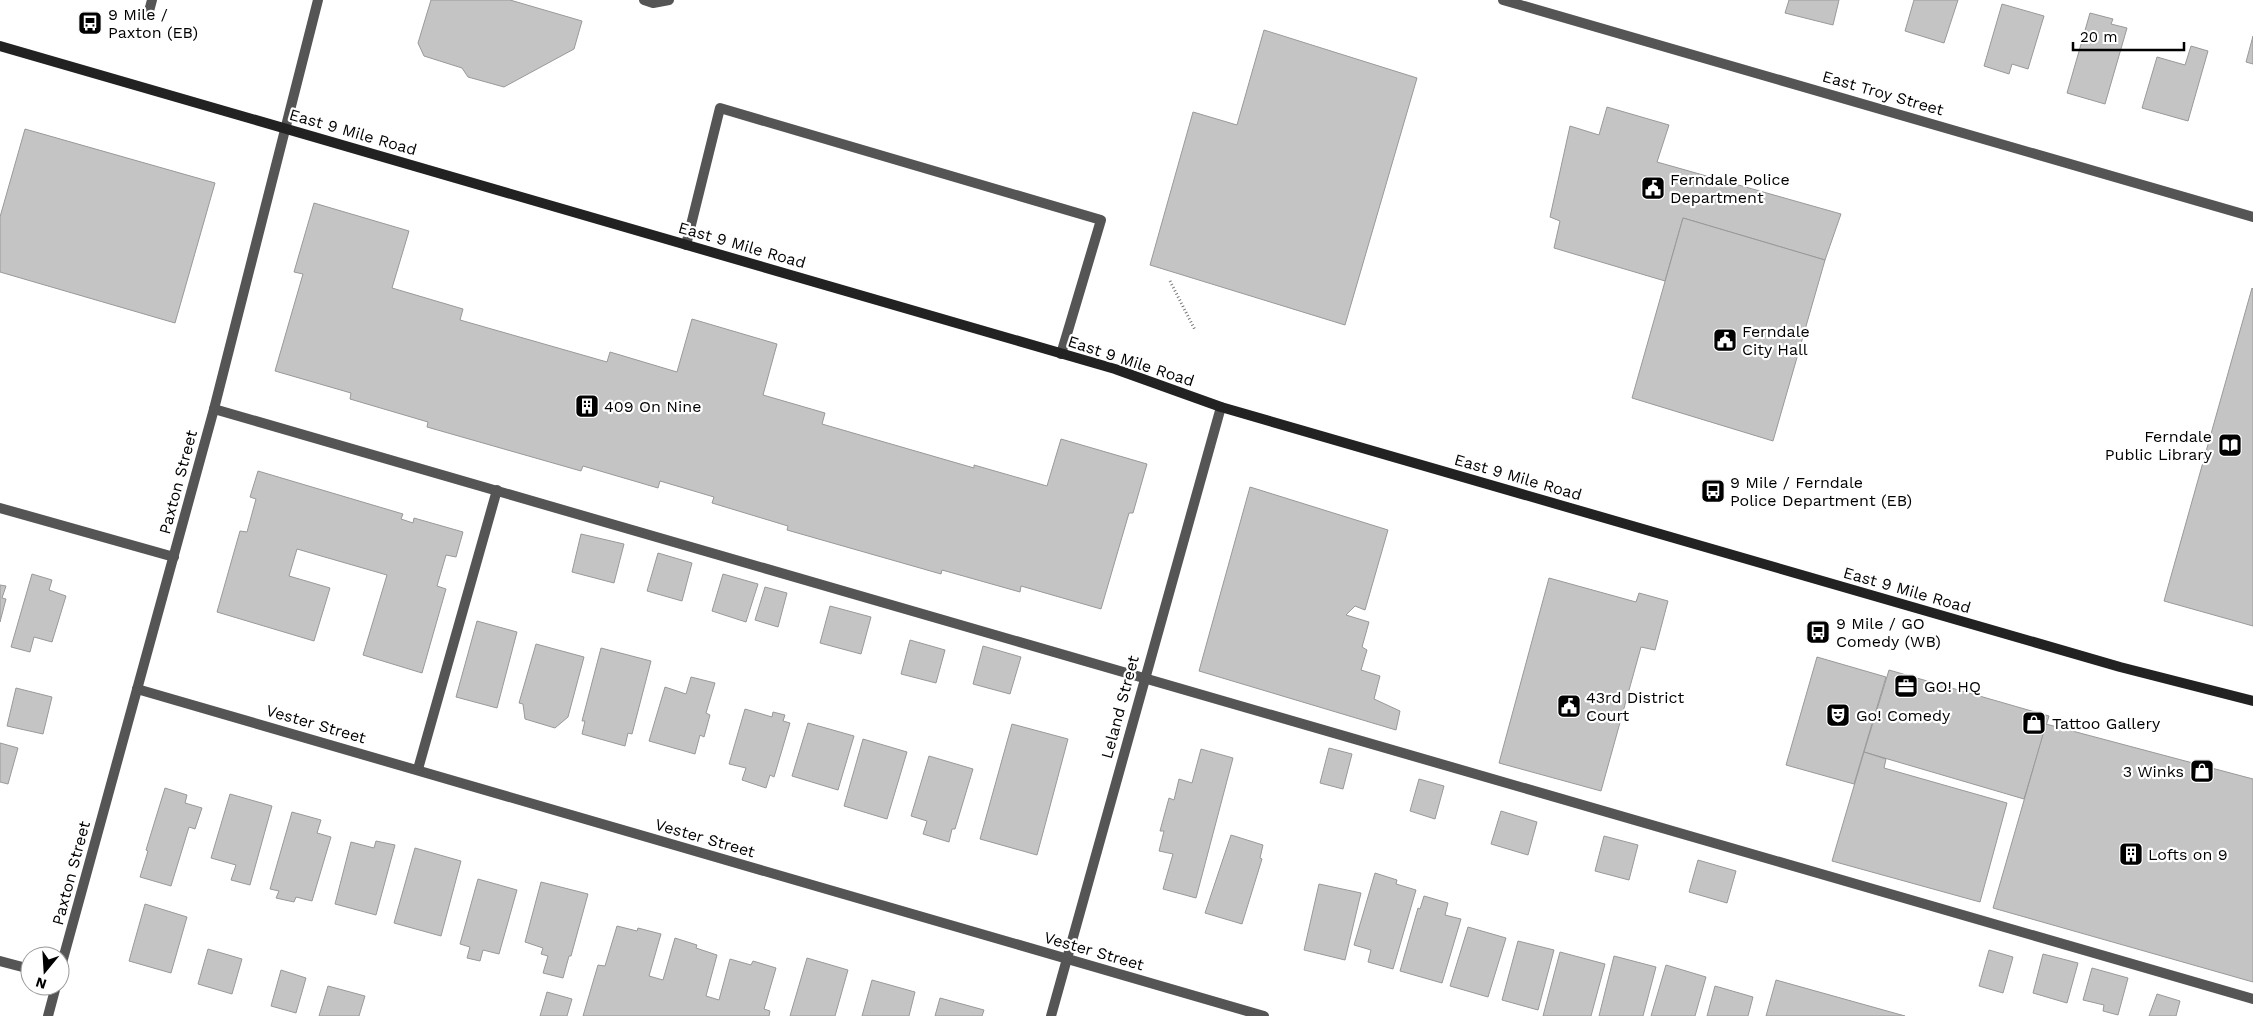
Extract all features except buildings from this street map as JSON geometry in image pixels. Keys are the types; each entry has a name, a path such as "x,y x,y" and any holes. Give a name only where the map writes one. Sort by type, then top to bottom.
{"main road":[{"name":"East 9 Mile Road","path":"0,46 1115,369 1221,407 2120,667 2253,701"}],"street":[{"path":"148,15 152,0"},
{"name":"Paxton Street","path":"67,946 214,409 318,0"},
{"path":"644,0 653,3 669,0"},
{"name":"East Troy Street","path":"1503,0 2253,217"},
{"path":"686,245 720,108 1101,220 1061,354"},
{"name":"Leland Street","path":"1051,1016 1144,676 1221,407"},
{"path":"214,409 1144,676 2253,999"},
{"path":"418,769 497,490"},
{"path":"0,508 174,557"},
{"name":"Vester Street","path":"137,689 1264,1016"},
{"path":"0,961 20,966"},
{"path":"48,1016 53,996"}],"path":[{"path":"1170,281 1195,330"}],"place":[{"name":"9 Mile / Paxton (EB)","path":"90,23"},
{"name":"Ferndale Police Department","path":"1653,188"},
{"name":"Ferndale City Hall","path":"1725,340"},
{"name":"409 On Nine","path":"587,406"},
{"name":"Ferndale Public Library","path":"2230,445"},
{"name":"9 Mile / Ferndale Police Department (EB)","path":"1713,491"},
{"name":"9 Mile / GO Comedy (WB)","path":"1818,632"},
{"name":"GO! HQ","path":"1906,686"},
{"name":"43rd District Court","path":"1569,706"},
{"name":"Go! Comedy","path":"1838,715"},
{"name":"Tattoo Gallery","path":"2034,723"},
{"name":"3 Winks","path":"2202,771"},
{"name":"Lofts on 9","path":"2131,854"}]}
